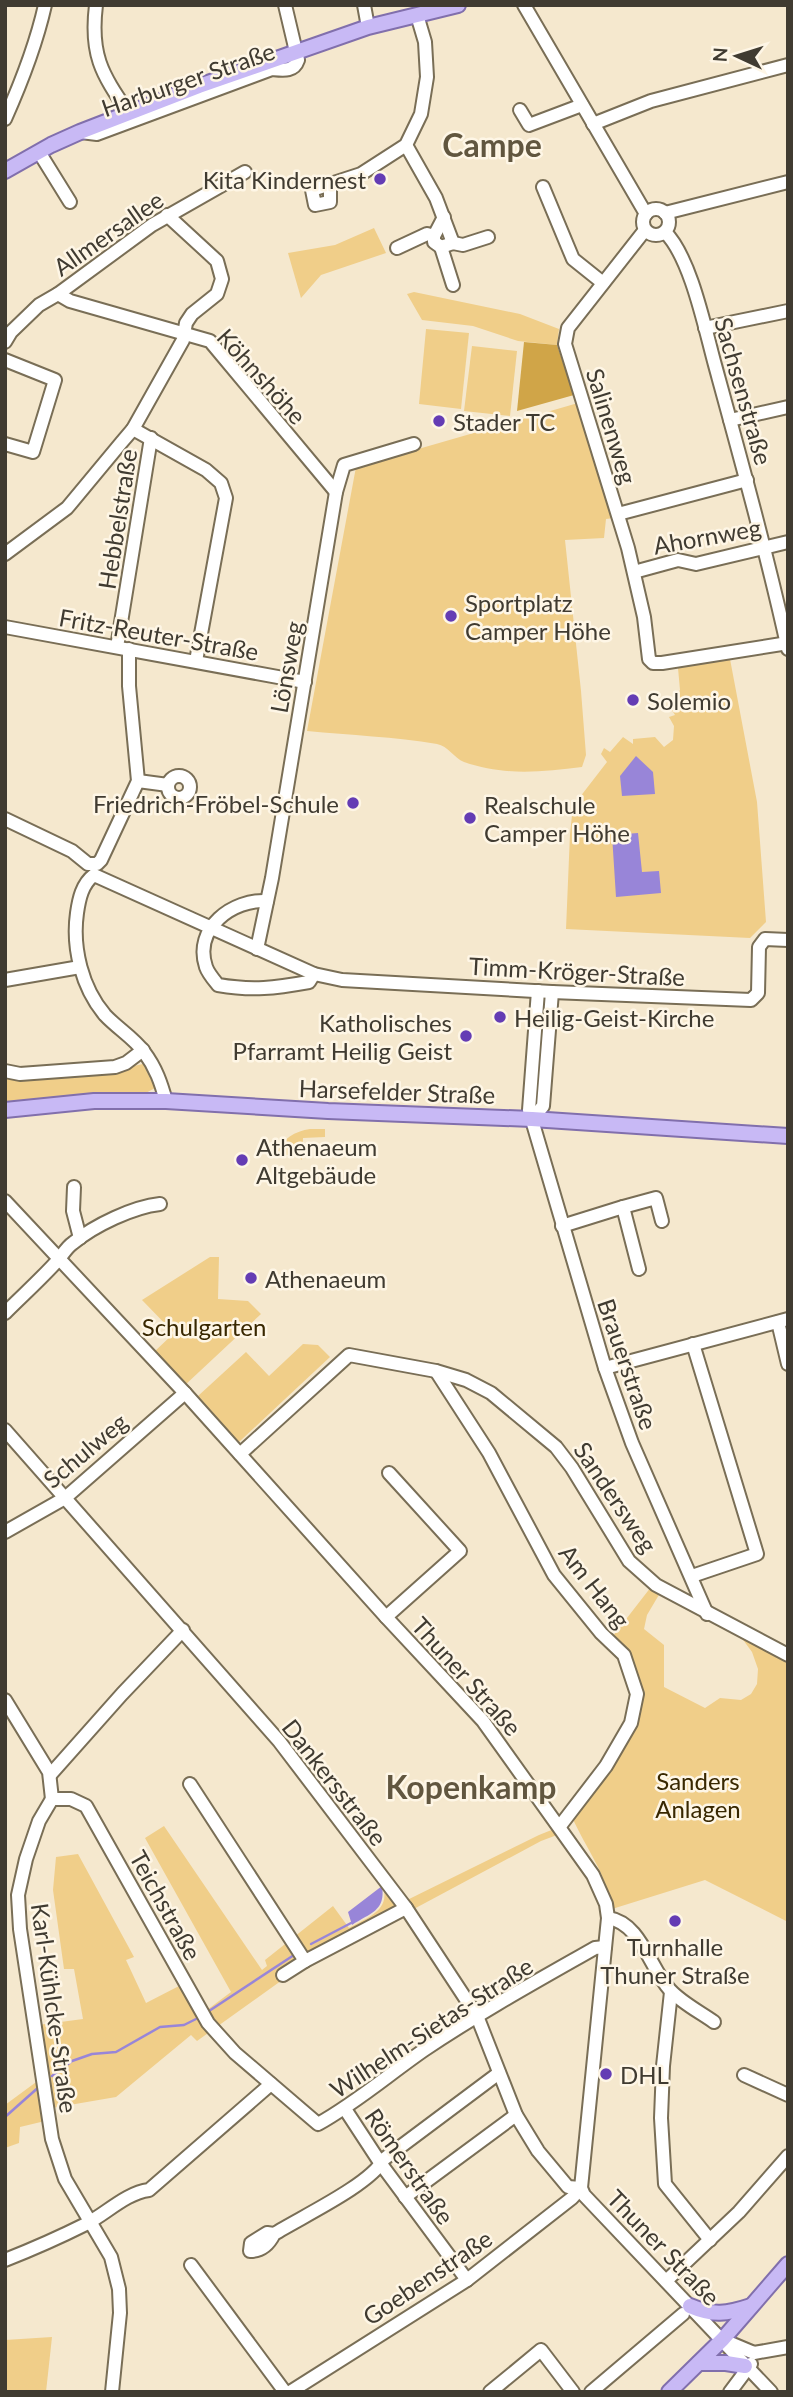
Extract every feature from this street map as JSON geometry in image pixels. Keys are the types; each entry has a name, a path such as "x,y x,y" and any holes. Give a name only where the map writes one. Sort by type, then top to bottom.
{"main road":[{"name":"Harburger Straße","path":"5,171 80,131 128,112 368,27 458,5"},
{"name":"Harsefelder Straße","path":"5,1110 94,1101 166,1101 532,1119 788,1136"},
{"path":"669,2392 723,2339 788,2264"},
{"path":"687,2310 722,2315 755,2304"},
{"path":"699,2363 726,2362 750,2371"}],"street":[{"path":"5,119 33,50 45,5"},
{"path":"96,5 95,48 105,79 128,112"},
{"path":"285,5 296,51"},
{"path":"364,5 368,27"},
{"path":"524,5 646,214"},
{"path":"330,184 361,174 407,145 421,114 427,77 425,42 417,15"},
{"name":"Harburger Straße","path":"80,131 97,134 272,69 291,69 298,60 296,51"},
{"path":"593,124 651,101 788,65"},
{"path":"520,110 529,125 582,105"},
{"path":"407,145 444,217 443,242 453,285"},
{"path":"39,152 70,202"},
{"name":"Allmersallee","path":"5,342 11,332 39,305 167,215 246,172"},
{"path":"665,213 669,224 665,232 655,235 645,230 643,222 646,214 657,209 665,213 788,182"},
{"path":"543,187 573,259 603,282"},
{"path":"5,554 67,508 133,429 183,341 186,323 192,314 217,294 222,279 217,261 167,215"},
{"path":"443,242 444,217"},
{"name":"Salinenweg","path":"645,230 568,328 565,344 634,572 644,617 649,659 653,663 662,663 787,645"},
{"name":"Sachsenstraße","path":"665,232 682,256 705,328 747,480 787,645"},
{"path":"397,248 427,234 443,242 463,245 488,237"},
{"name":"Köhnshöhe","path":"58,294 70,300 210,341 336,492"},
{"path":"705,328 788,311"},
{"path":"5,360 55,380 33,452 5,444"},
{"path":"730,420 788,407"},
{"path":"133,429 206,470 221,483 226,498 196,662"},
{"name":"Hebbelstraße","path":"138,781 123,648 151,438"},
{"name":"Lönsweg","path":"257,949 336,492 344,465 414,444"},
{"path":"618,514 747,480"},
{"name":"Ahornweg","path":"634,572 678,560 696,564 788,542"},
{"name":"Fritz-Reuter-Straße","path":"5,627 305,682"},
{"path":"166,1101 159,1075 143,1050 101,1009 89,992 80,967 75,926 79,902 89,879 99,870 138,781 168,785"},
{"name":"Timm-Kröger-Straße","path":"5,819 72,850 88,864 211,929 314,974 342,980 751,1000 758,993 759,947 765,939 788,940"},
{"path":"267,901 253,900 224,913 211,929 203,946 206,968 218,985 264,990 309,982 314,974"},
{"path":"5,980 80,967"},
{"name":"Brauerstraße","path":"537,991 529,1110 605,1368 632,1443 707,1614"},
{"path":"532,1119 543,1106 552,992"},
{"path":"5,1071 20,1074 115,1067 126,1063 143,1050"},
{"path":"74,1187 74,1211 80,1238"},
{"path":"562,1226 656,1198 662,1221"},
{"name":"Thuner Straße","path":"5,1201 185,1393 483,1721 593,1875 603,1897 608,1918 581,2188 584,2195 666,2281 687,2310 723,2339 771,2392"},
{"path":"5,1313 71,1244 122,1215 160,1204"},
{"path":"623,1208 639,1269"},
{"path":"605,1368 783,1321 788,1364"},
{"path":"692,1576 757,1554 693,1345"},
{"name":"Sandersweg","path":"240,1454 349,1355 436,1371 466,1380 491,1393 556,1447 572,1468 629,1561 656,1585 788,1656"},
{"name":"Am Hang","path":"436,1371 489,1453 554,1575 601,1633 624,1654 637,1693 631,1723 606,1766 560,1826"},
{"name":"Schulweg","path":"5,1532 65,1498 185,1393"},
{"name":"Dankersstraße","path":"5,1430 279,1741 406,1908 477,2016 516,2115 538,2151 568,2186 581,2188"},
{"path":"386,1617 460,1551 389,1473"},
{"path":"50,1775 122,1693 183,1630"},
{"path":"5,1700 50,1775 52,1799"},
{"path":"190,1784 305,1961"},
{"name":"Karl-Kühlcke-Straße","path":"52,1799 40,1821 26,1859 18,1895 12,1908 52,2139 65,2179 111,2257 119,2289 120,2313 112,2392"},
{"name":"Teichstraße","path":"52,1799 71,1799 86,1806 208,2023 235,2053 318,2124"},
{"path":"284,1975 305,1961 406,1908"},
{"path":"608,1918 618,1919 631,1929 671,1992 714,2022"},
{"name":"Wilhelm-Sietas-Straße","path":"318,2124 345,2109 421,2052 477,2016 595,1948 605,1947"},
{"path":"671,1992 660,2118 665,2185 709,2240"},
{"path":"274,2234 377,2170 384,2159 499,2073"},
{"path":"744,2075 788,2095"},
{"path":"5,2260 89,2222 139,2191 149,2190 271,2084"},
{"name":"Römerstraße","path":"345,2109 381,2164 467,2280"},
{"path":"405,2197 516,2115"},
{"path":"666,2281 739,2212 788,2156"},
{"name":"Goebenstraße","path":"287,2392 467,2280 572,2198 581,2188"},
{"path":"191,2265 287,2392"},
{"path":"591,2392 687,2310"},
{"path":"723,2339 752,2353 788,2347"},
{"path":"490,2392 541,2350 573,2392"},
{"path":"730,2392 750,2371 760,2353"}],"green space":[{"path":"374,228 386,253 321,275 301,298 288,253 335,245"},
{"path":"414,292 520,314 559,329 557,345 518,341 473,326 422,320 407,294"},
{"path":"426,329 469,333 461,409 419,404"},
{"path":"472,346 517,351 510,416 464,411"},
{"name":"Sportplatz Camper Höhe","path":"578,403 614,518 606,519 604,538 565,540 586,755 582,767 508,771 464,762 437,744 307,731 356,467"},
{"path":"730,659 757,802 766,922 750,938 566,929 573,806 607,762 601,754 604,748 610,752 623,737 633,744 633,739 655,737 664,747 673,740 674,726 669,717 675,715 670,707 680,690 678,668"},
{"path":"143,1064 155,1088 144,1094 5,1103 5,1073 115,1070"},
{"path":"310,1129 325,1129 325,1137 303,1138 302,1160 277,1153 290,1136"},
{"name":"Schulgarten","path":"210,1257 219,1257 218,1299 248,1301 261,1314 184,1386 153,1353 174,1333 142,1300"},
{"path":"303,1344 318,1345 330,1357 239,1442 198,1396 246,1352 269,1376"},
{"name":"Sanders Anlagen","path":"651,1587 660,1593 647,1615 644,1629 664,1645 664,1687 705,1708 720,1698 741,1700 751,1694 757,1684 758,1669 752,1652 741,1637 788,1660 788,1922 705,1880 612,1909 600,1872 572,1817 609,1773 635,1725 641,1694 629,1652 613,1636"},
{"path":"164,1826 262,1970 267,1966 265,1960 333,1906 349,1928 379,1910 387,1888 399,1904 539,1835 554,1829 557,1835 541,1841 285,1978 197,2041 191,2035 116,2097 52,2108 38,2025 83,2019 74,1969 64,1969 53,1890 56,1857 78,1854 134,1957 126,1960 146,2003 179,1986 195,2012 207,2010 231,1992 145,1838"},
{"path":"43,2077 45,2121 20,2127 19,2143 5,2148 5,2105"},
{"path":"52,2337 46,2392 5,2392 5,2340"}],"shaded area":[{"path":"524,342 557,345 574,395 517,411"},
{"path":"636,756 653,772 655,794 622,796 620,776"},
{"path":"638,833 642,872 659,871 661,893 616,897 612,835"},
{"path":"382,1886 382,1901 379,1906 352,1925 348,1912"}],"waterway":[{"path":"311,1944 353,1922"},
{"path":"206,2013 294,1955"},
{"path":"52,2076 72,2061 92,2054 116,2052 160,2027 184,2025 196,2019"},
{"path":"5,2117 40,2086"}],"place":[{"name":"Kita Kindernest","path":"380,179"},
{"name":"Stader TC","path":"439,421"},
{"name":"Sportplatz Camper Höhe","path":"451,616"},
{"name":"Solemio","path":"633,700"},
{"name":"Friedrich-Fröbel-Schule","path":"353,803"},
{"name":"Realschule Camper Höhe","path":"470,818"},
{"name":"Heilig-Geist-Kirche","path":"500,1017"},
{"name":"Katholisches Pfarramt Heilig Geist","path":"466,1036"},
{"name":"Athenaeum Altgebäude","path":"242,1160"},
{"name":"Athenaeum","path":"251,1278"},
{"name":"Turnhalle Thuner Straße","path":"675,1921"},
{"name":"DHL","path":"606,2074"}],"district":[{"name":"Campe","path":"492,144"},
{"name":"Kopenkamp","path":"471,1786"}]}
